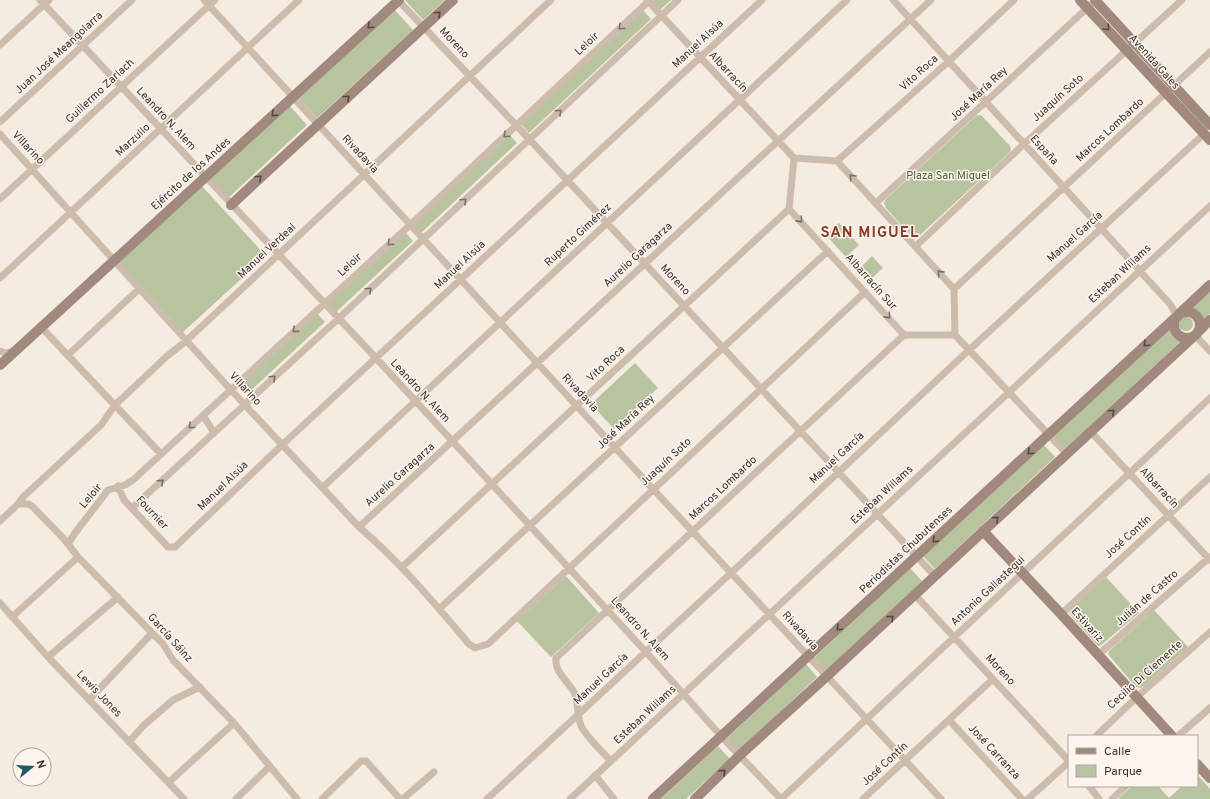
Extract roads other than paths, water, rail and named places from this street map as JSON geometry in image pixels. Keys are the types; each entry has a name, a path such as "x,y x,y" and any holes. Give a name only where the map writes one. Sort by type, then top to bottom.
{"street":[{"name":"Juan José Meangolarra","path":"0,122 132,0"},
{"name":"Guillermo Zarlach","path":"0,199 206,3 215,0"},
{"name":"Marzullo","path":"0,278 161,130 299,0"},
{"name":"Moreno","path":"398,0 530,139 935,576"},
{"name":"Ejército de los Andes","path":"0,365 398,0"},
{"path":"231,205 453,0"},
{"name":"Manuel Verdeal","path":"0,521 18,504 23,497 101,425 115,405 166,357 186,341 551,0"},
{"name":"Albarracín","path":"648,0 661,16 794,158"},
{"name":"Leloir","path":"68,544 103,494 108,490 125,485 133,480 230,389 410,225 648,0"},
{"path":"132,508 338,319 678,0"},
{"name":"Manuel Alsúa","path":"175,547 283,444 762,0"},
{"name":"Ruperto Giménez","path":"323,487 847,0"},
{"name":"España","path":"893,0 1170,304 1177,316"},
{"name":"Aurelio Garagarza","path":"359,526 453,442 930,0"},
{"name":"Vito Roca","path":"837,161 949,61 1014,0"},
{"name":"Avenida Gales","path":"1080,0 1207,137"},
{"name":"Avenida Gales","path":"1096,0 1210,125"},
{"name":"José María Rey","path":"876,203 1096,0"},
{"name":"Juaquín Soto","path":"916,246 1024,144 1182,0"},
{"name":"Leandro N. Alem","path":"44,1 83,46 376,358 608,610 721,736 781,799"},
{"path":"0,45 44,1"},
{"name":"Rivadavia","path":"206,3 692,532 941,799"},
{"name":"Marcos Lombardo","path":"954,289 1210,52"},
{"name":"Villarino","path":"0,134 114,259 138,289 230,389 359,526 382,546 402,567 468,644 475,648 482,646"},
{"name":"Manuel García","path":"487,799 969,350 1101,229 1207,137"},
{"path":"789,209 794,158 837,161 954,289 955,335 1067,454"},
{"name":"Esteban Willams","path":"570,799 1210,206"},
{"name":"Vito Roca","path":"402,567 789,209"},
{"name":"Albarracín Sur","path":"789,209 904,334"},
{"name":"José María Rey","path":"439,610 828,251"},
{"name":"Periodistas Chubutenses","path":"654,799 1210,285"},
{"path":"68,355 138,289"},
{"name":"Juaquín Soto","path":"482,646 488,644 865,292"},
{"path":"1186,312 1194,314 1200,322 1195,334 1184,338 1177,334 1174,326 1177,316 1186,312"},
{"path":"695,799 740,755 915,595 1210,320"},
{"path":"41,327 161,454"},
{"path":"904,334 955,335"},
{"name":"Marcos Lombardo","path":"578,715 576,697 573,690 558,670 555,663 556,658 904,334"},
{"path":"1195,334 1210,351"},
{"path":"0,352 15,351"},
{"name":"Antonio Gallastegui","path":"781,799 1210,398"},
{"path":"203,415 214,433"},
{"name":"Albarracín","path":"1091,432 1209,558"},
{"name":"José Contín","path":"1061,614 1210,477"},
{"name":"Fournier","path":"118,486 124,500 168,548 175,547"},
{"name":"García Sáinz","path":"18,504 28,504 32,506 68,544 78,557 163,644 173,660 234,724 297,799"},
{"name":"Estivariz","path":"983,531 1171,735"},
{"path":"12,617 78,557"},
{"name":"Julián de Castro","path":"1098,655 1209,558"},
{"name":"Moreno","path":"915,595 1068,760"},
{"path":"48,657 118,597"},
{"name":"Lewis Jones","path":"0,603 48,657 184,799"},
{"name":"Cecilio Di Clemente","path":"1097,735 1210,632"},
{"path":"89,700 152,633"},
{"name":"José Contín","path":"863,799 993,679"},
{"path":"129,742 143,726 173,700 200,687"},
{"path":"1179,735 1210,708"},
{"path":"578,715 581,726 586,733 611,761"},
{"name":"José Carranza","path":"949,720 1022,799"},
{"path":"169,782 234,724"},
{"path":"322,799 361,762 366,761 400,799"},
{"path":"1028,799 1068,762"},
{"path":"1198,765 1210,778"},
{"path":"236,799 269,767"},
{"path":"403,799 434,772"},
{"path":"596,775 614,799"},
{"path":"1090,787 1099,799"},
{"path":"1112,799 1125,787"}],"district":[{"name":"SAN MIGUEL","path":"870,233"}],"park label":[{"name":"Plaza San Miguel","path":"948,176"}]}
